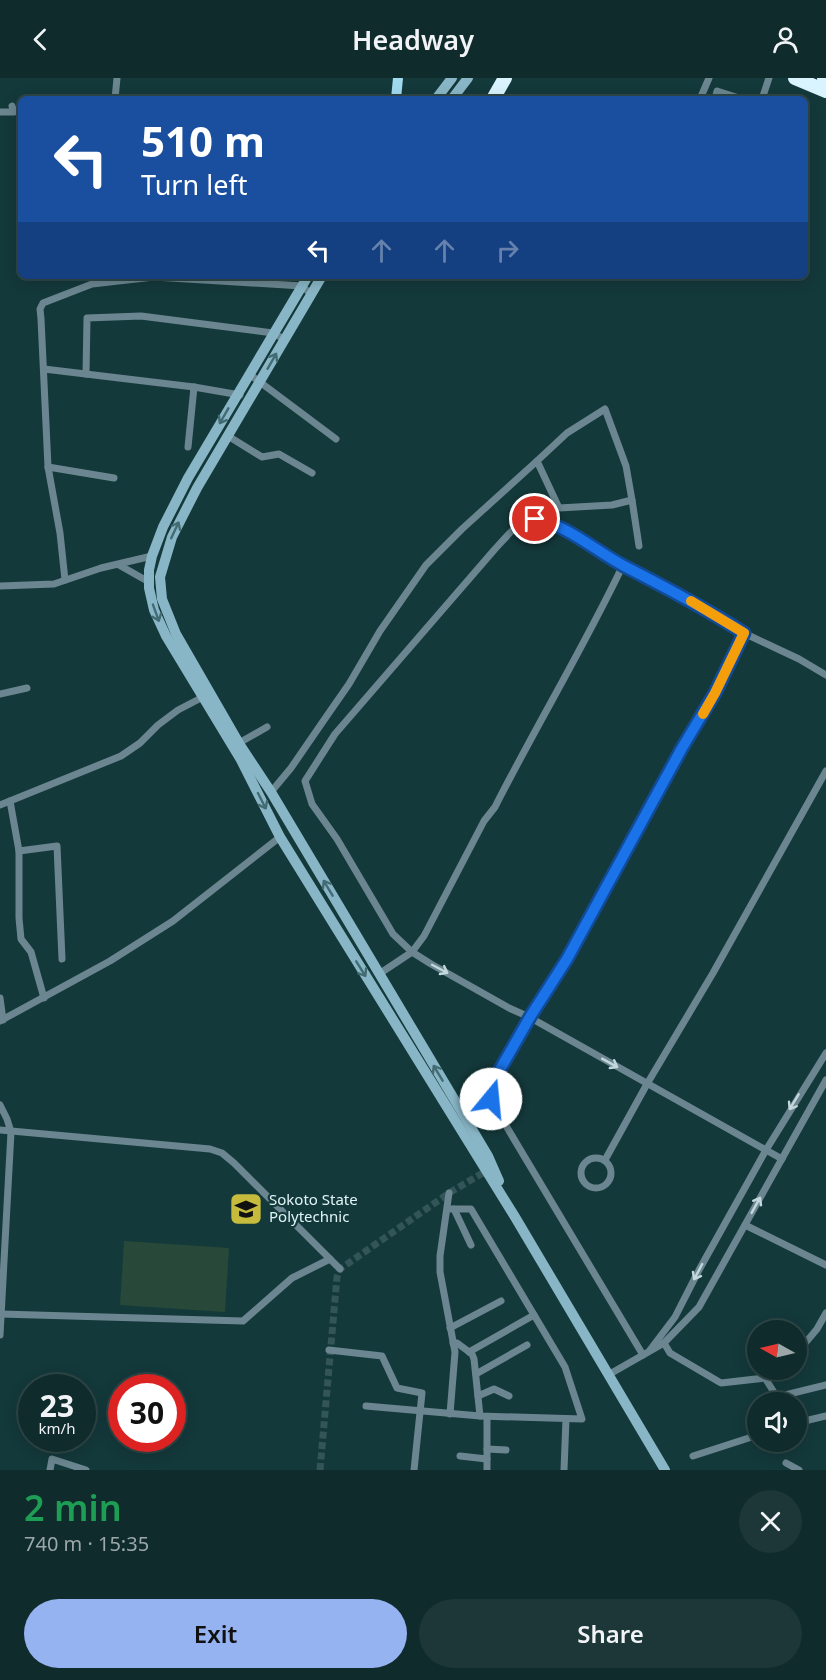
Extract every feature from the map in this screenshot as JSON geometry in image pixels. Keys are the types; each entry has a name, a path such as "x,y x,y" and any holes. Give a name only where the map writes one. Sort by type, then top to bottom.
{"highway":[{"path":"495,96 505,78"},
{"path":"795,78 826,91"}],"main road":[{"path":"396,96 398,78"}],"street":[{"path":"115,96 117,78"},
{"path":"438,96 452,78"},
{"path":"454,96 468,78"},
{"path":"701,96 709,78"},
{"path":"763,96 769,78"},
{"path":"716,96 717,91 733,96"},
{"path":"0,112 14,112 12,106"},
{"path":"65,580 60,533 48,467 40,309 43,303 92,280 112,279"},
{"path":"195,279 302,286 311,294"},
{"path":"306,279 173,506 152,556 150,597 159,621 241,760 280,837 515,1217 665,1470"},
{"path":"320,279 197,488 172,537 162,565 160,589 164,607 176,634 239,743 271,792 488,1156 515,1217"},
{"path":"86,374 87,318 141,316 273,333 284,339"},
{"path":"44,369 238,393 248,401"},
{"path":"249,374 336,439"},
{"path":"188,447 194,387"},
{"path":"271,792 291,768 349,684 380,631 426,566 462,529 567,433 605,409 626,466 639,546"},
{"path":"228,436 262,457 279,454 312,473"},
{"path":"537,461 559,508 612,505 632,500"},
{"path":"48,467 114,478"},
{"path":"782,1159 412,952 393,934 337,839 312,804 305,786 307,775 335,734 514,528 535,519 545,521 584,540 623,565 714,614 744,633 799,659 826,675"},
{"path":"0,586 54,584 101,568 152,556"},
{"path":"118,565 149,582"},
{"path":"379,974 412,952 424,936 484,821 495,807 549,703 596,621 623,565"},
{"path":"646,1353 491,1099 491,1090 494,1080 567,959 682,748 715,693 744,633"},
{"path":"0,694 27,688"},
{"path":"0,805 121,756 140,743 178,710 203,697"},
{"path":"239,743 267,727"},
{"path":"605,1160 647,1084 708,983 826,771"},
{"path":"10,801 19,851 21,939 32,952 44,998"},
{"path":"0,998 2,1020 110,962 173,921 280,837"},
{"path":"19,851 57,846 62,959"},
{"path":"646,1353 675,1317 766,1150 826,1053"},
{"path":"608,1375 664,1344 699,1308 826,1080"},
{"path":"0,1105 11,1132 0,1335"},
{"path":"0,1130 210,1149 222,1153 340,1269"},
{"path":"596,1158 605,1160 611,1172 608,1183 597,1188 586,1184 581,1173 585,1162 596,1158"},
{"path":"449,1193 451,1209 440,1272 455,1352 450,1414"},
{"path":"451,1209 471,1245"},
{"path":"366,1406 484,1417 582,1419 565,1367 471,1209 451,1209"},
{"path":"744,1225 826,1265"},
{"path":"1,1314 243,1321 292,1278 330,1259"},
{"path":"450,1328 501,1301"},
{"path":"807,1340 826,1313"},
{"path":"469,1352 534,1315"},
{"path":"453,1343 457,1342 474,1359 478,1396 484,1417 487,1470"},
{"path":"664,1344 670,1353 721,1383 747,1380"},
{"path":"476,1374 527,1345"},
{"path":"329,1350 382,1356 397,1388 422,1393 414,1470"},
{"path":"766,1380 777,1397 826,1384"},
{"path":"478,1396 494,1389 508,1396"},
{"path":"807,1420 826,1416"},
{"path":"564,1470 566,1419"},
{"path":"693,1456 747,1439"},
{"path":"487,1449 506,1450"},
{"path":"460,1456 487,1459"},
{"path":"50,1470 52,1459 86,1470"},
{"path":"786,1463 799,1470"}],"green space":[{"path":"124,1241 229,1248 225,1312 120,1305"}],"tunnel":[{"path":"320,1470 337,1277 340,1269 449,1193 486,1171"}],"slow traffic":[{"path":"691,601 744,633 703,714"}],"place":[{"name":"Sokoto State Polytechnic","path":"246,1209"}],"route":[{"path":"491,1099 494,1080 567,959 682,748 715,693 744,633 714,614 623,565 584,540 560,527 535,519"}]}
